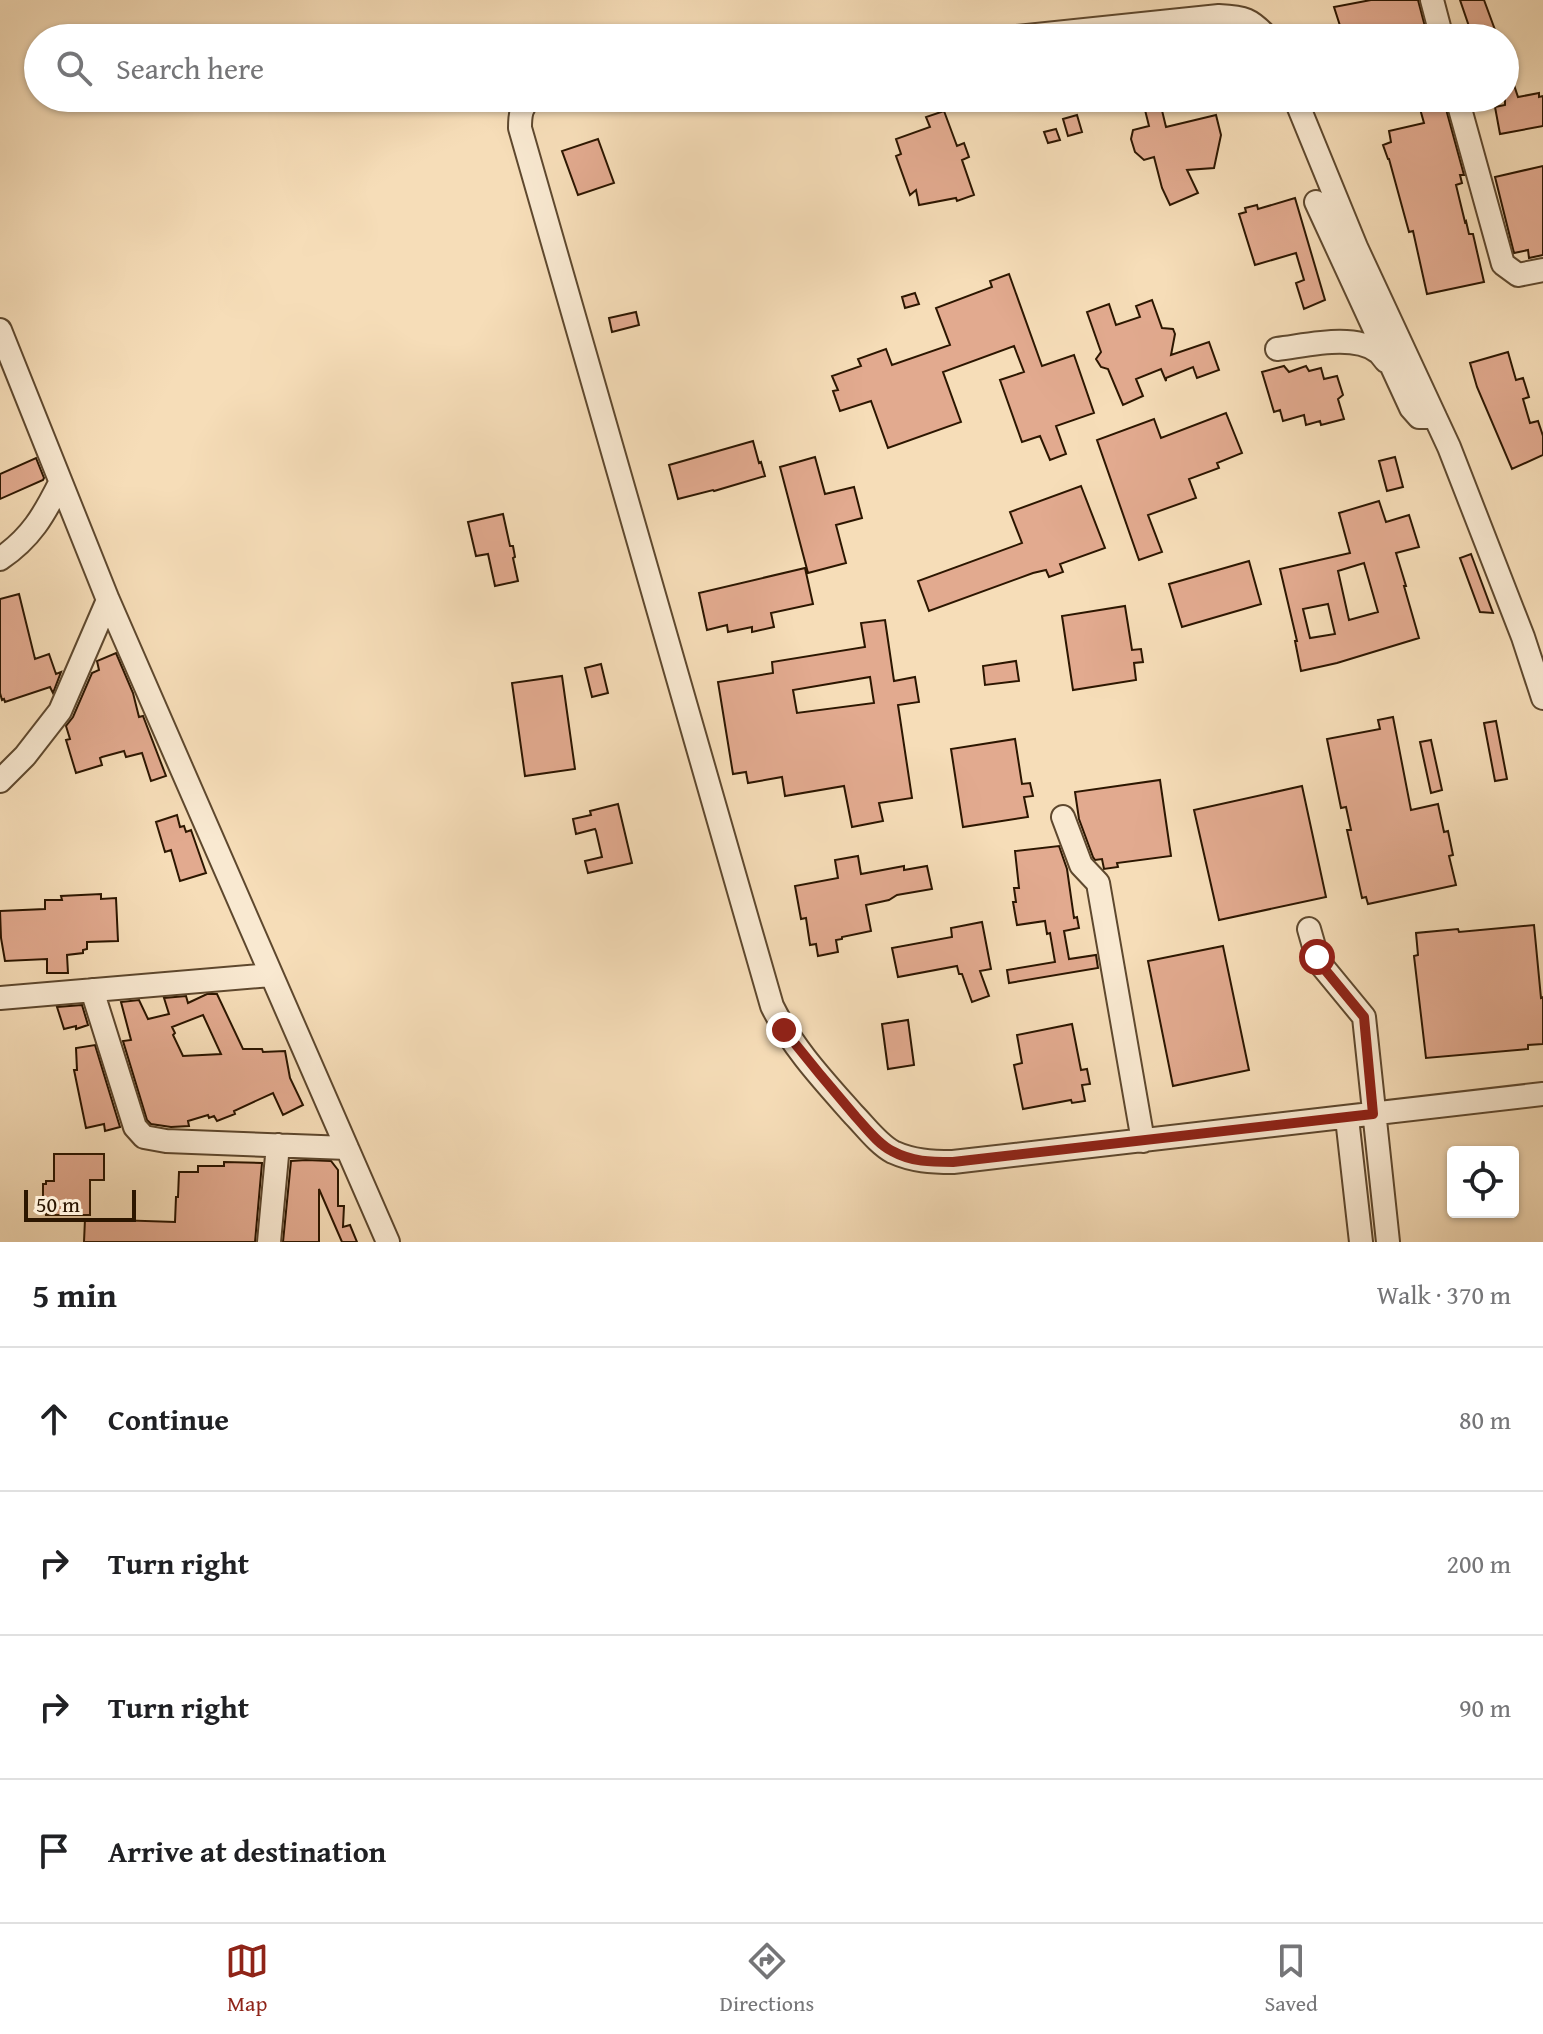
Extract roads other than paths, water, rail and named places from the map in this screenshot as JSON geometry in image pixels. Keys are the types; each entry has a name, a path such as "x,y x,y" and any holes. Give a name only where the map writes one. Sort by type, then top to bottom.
{"street":[{"path":"1432,0 1438,24"},
{"path":"1142,24 1219,16 1242,8 1256,24"},
{"path":"521,112 520,128 772,1006 784,1030 867,1129 890,1150 908,1158 953,1162 1543,1094"},
{"path":"1301,112 1356,247 1449,447 1523,637 1543,698"},
{"path":"1461,112 1503,264 1518,275 1543,270"},
{"path":"1316,202 1411,408 1419,417 1435,417"},
{"path":"0,330 7,364 388,1242"},
{"path":"1277,349 1347,341 1377,351 1392,368"},
{"path":"0,559 34,530 60,483"},
{"path":"0,781 25,756 60,711 108,600"},
{"path":"1063,817 1081,865 1098,883 1143,1141"},
{"path":"1309,929 1322,966 1364,1017 1388,1242"},
{"path":"0,998 271,975"},
{"path":"92,990 135,1127 144,1137 166,1141 347,1148"},
{"path":"1347,1118 1361,1242"},
{"path":"269,1242 278,1145"}]}
